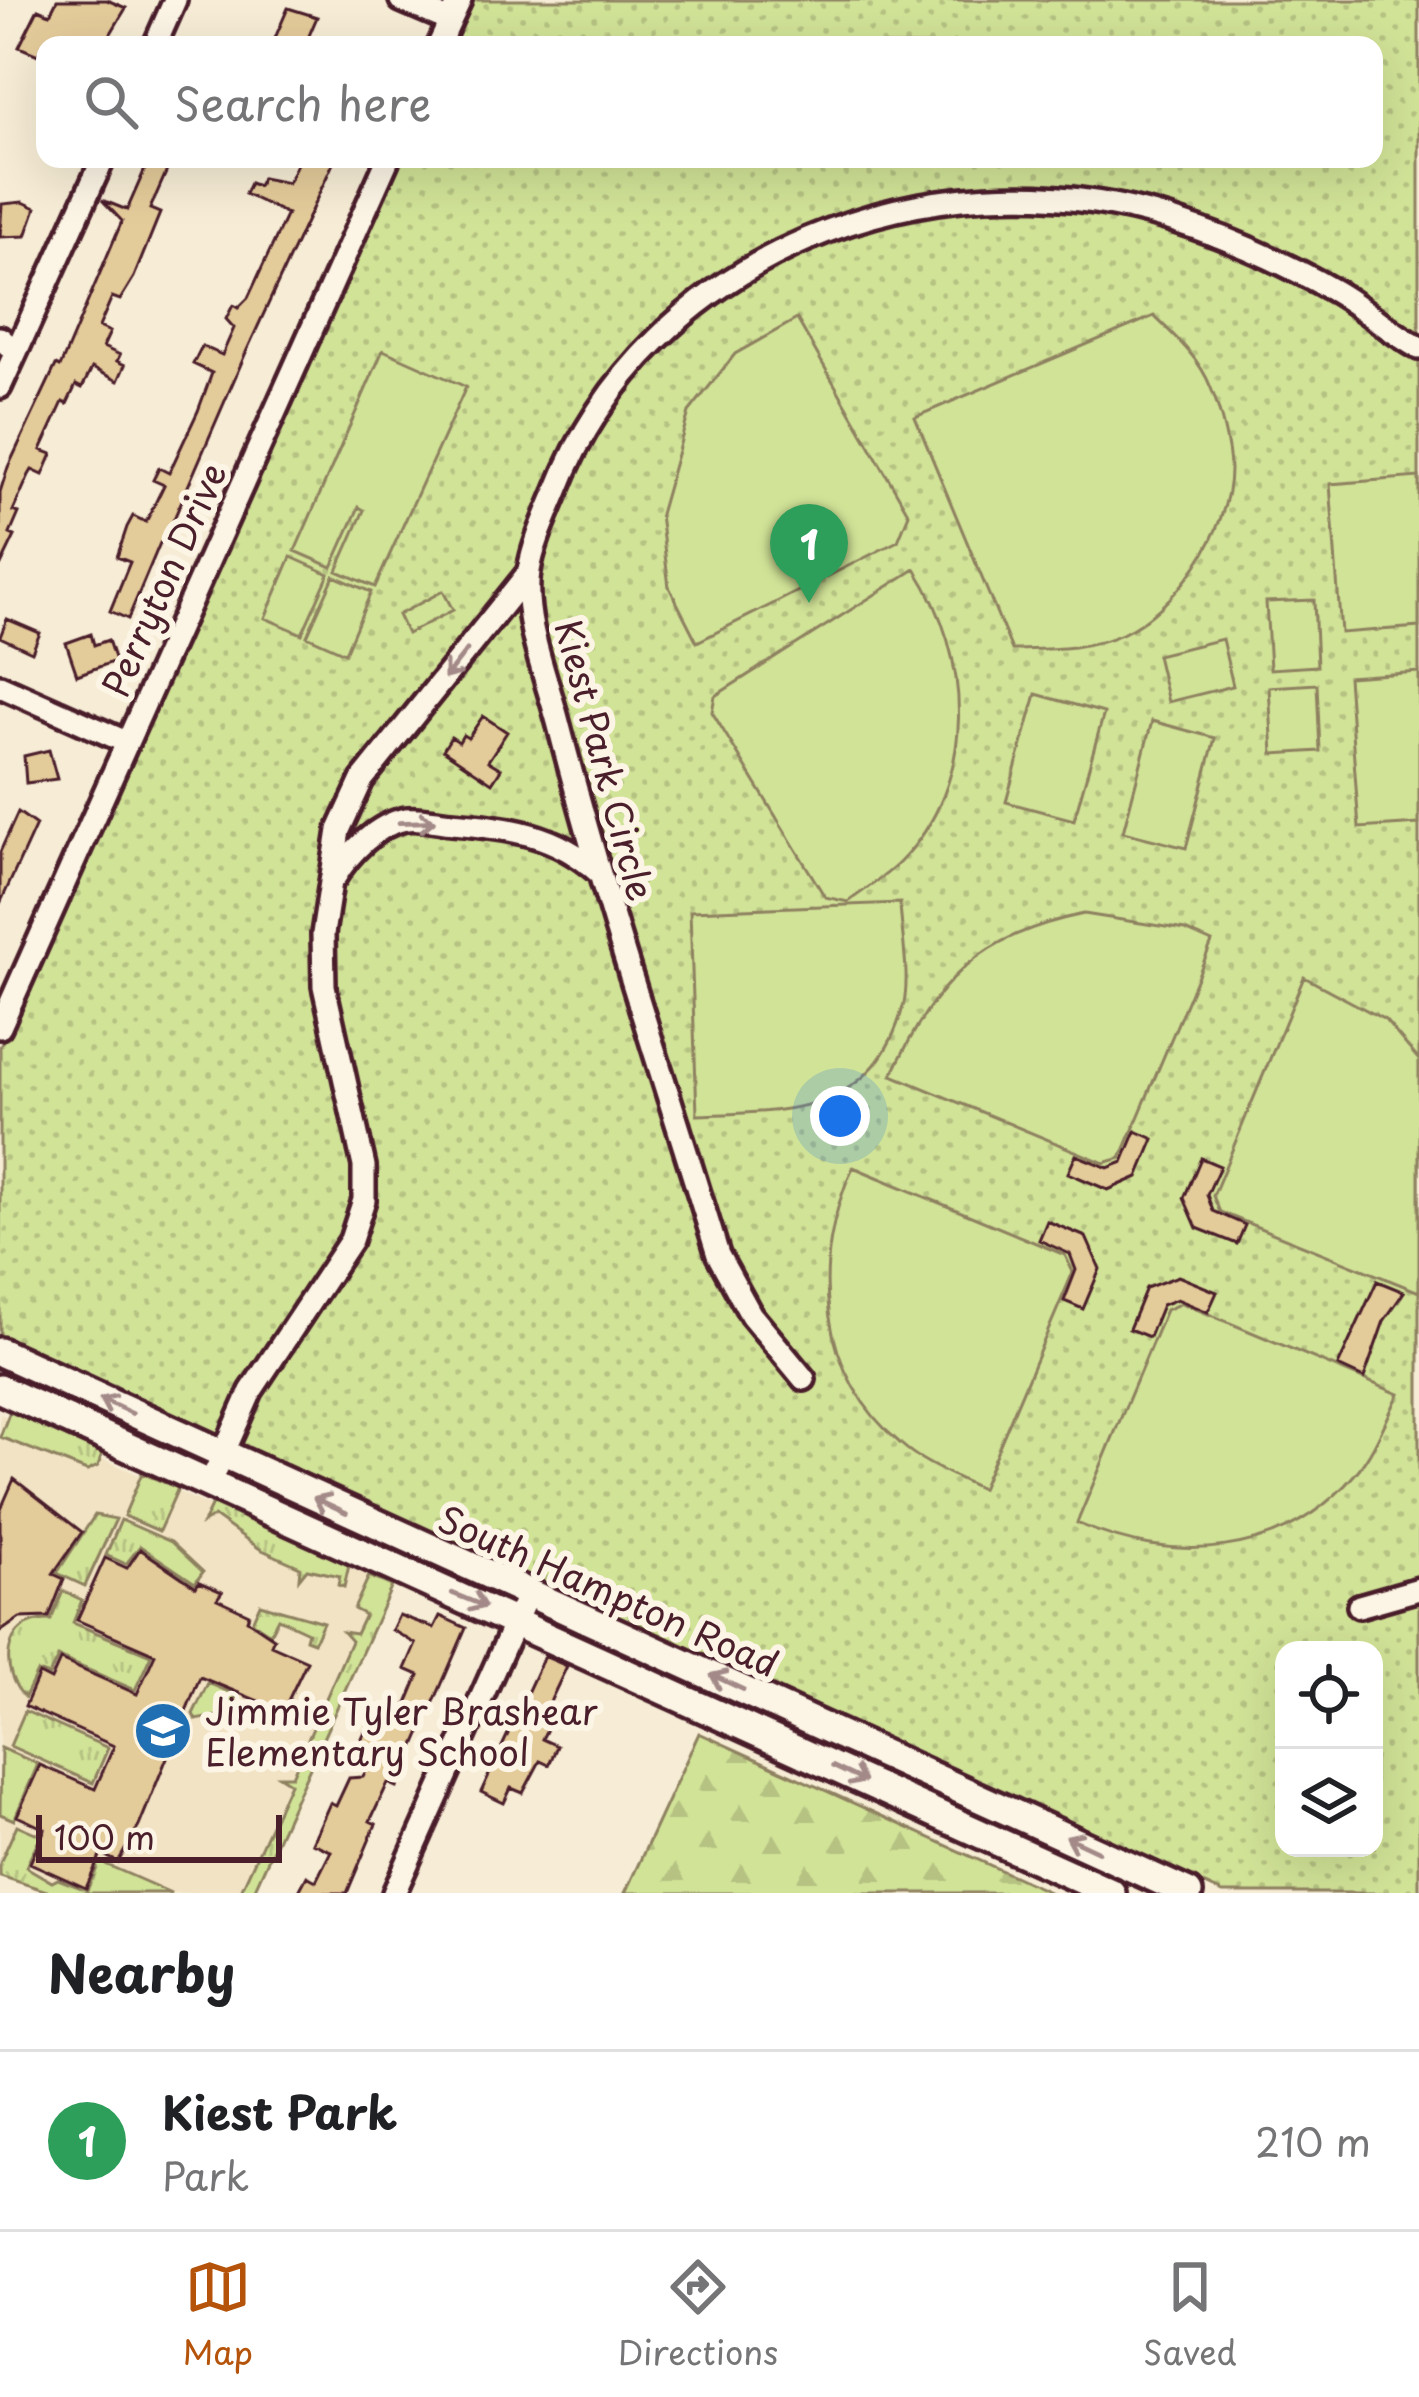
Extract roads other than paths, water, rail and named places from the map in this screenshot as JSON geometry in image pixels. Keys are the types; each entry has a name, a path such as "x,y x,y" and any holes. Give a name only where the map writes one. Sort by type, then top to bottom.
{"main road":[{"name":"South Hampton Road","path":"0,1352 1188,1893"},
{"name":"South Hampton Road","path":"0,1389 1111,1893"},
{"path":"983,1835 997,1805"}],"street":[{"path":"158,36 175,0"},
{"path":"401,0 450,22"},
{"path":"444,36 460,0"},
{"path":"0,387 8,345 98,168"},
{"name":"Perryton Drive","path":"0,1027 384,168"},
{"name":"Kiest Park Circle","path":"804,1378 752,1316 718,1255 533,627 529,572 569,458 604,400 666,327 734,273 845,225 937,202 1059,198 1166,218 1250,250 1320,284 1419,348"},
{"path":"209,1486 279,1342 351,1240 364,1201 364,1166 324,986 323,934 339,830 362,780 529,572"},
{"path":"0,686 126,742"},
{"path":"330,888 356,850 385,827 407,819 539,834 573,849 603,876"},
{"path":"1359,1606 1419,1589"},
{"path":"394,1893 529,1591"}],"place":[{"name":"Kiest Park","path":"809,603"},
{"name":"Jimmie Tyler Brashear Elementary School","path":"163,1731"}]}
